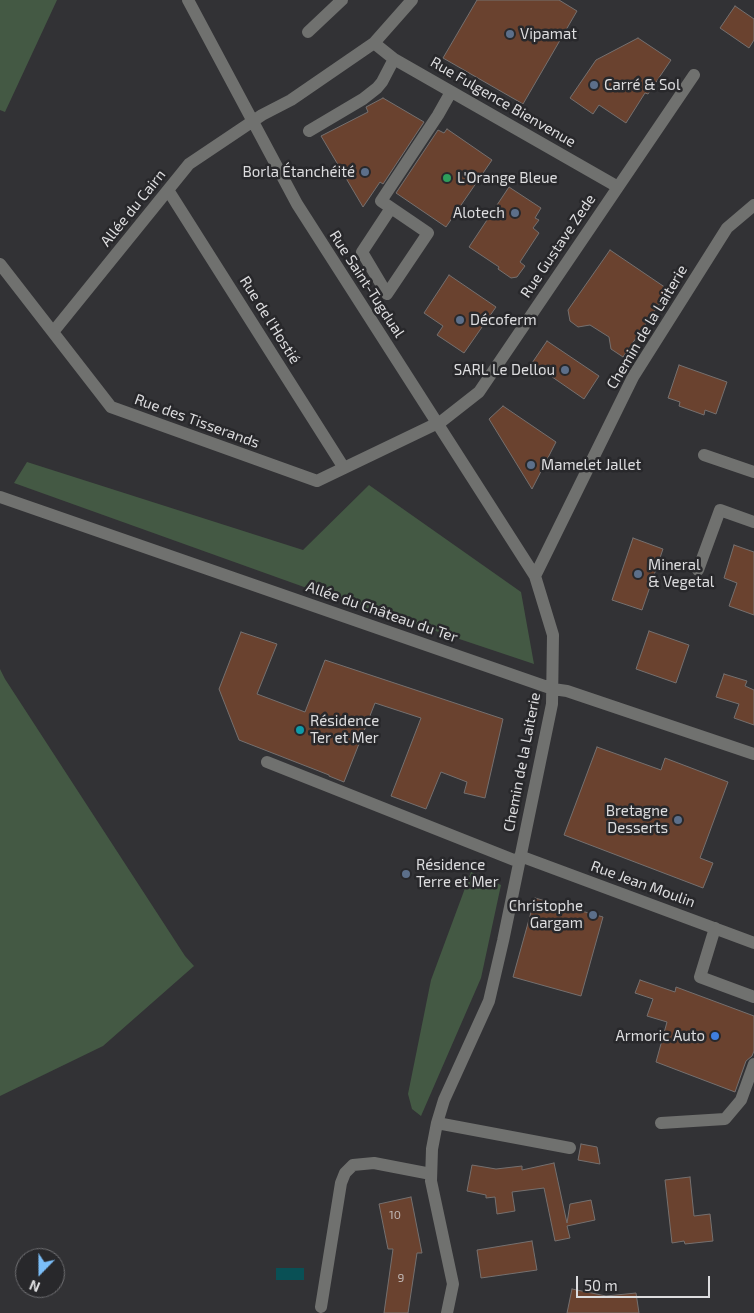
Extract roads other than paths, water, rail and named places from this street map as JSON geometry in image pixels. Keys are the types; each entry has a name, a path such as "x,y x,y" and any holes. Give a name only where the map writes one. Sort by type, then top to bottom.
{"street":[{"name":"Rue Saint-Tugdual","path":"188,0 254,120 297,204 535,576"},
{"path":"308,32 342,0"},
{"name":"Allée du Cairn","path":"53,332 189,164 254,120 291,100 374,43 412,0"},
{"name":"Rue Fulgence Bienvenue","path":"374,43 394,59 618,187"},
{"path":"309,131 377,88 394,59"},
{"name":"Rue Gustave Zede","path":"437,424 479,392 694,75"},
{"path":"391,208 362,252 386,294 428,233 381,201 451,92"},
{"name":"Rue de l'Hostié","path":"168,190 344,468"},
{"name":"Chemin de la Laiterie","path":"452,1312 453,1284 431,1181 432,1149 437,1122 444,1100 489,1001 547,730 553,689 554,635 535,576 633,377 727,228 754,205"},
{"name":"Rue des Tisserands","path":"1,267 111,407 317,481 437,424"},
{"path":"704,455 754,472"},
{"name":"Allée du Château du Ter","path":"0,497 553,689 567,691 754,754"},
{"path":"698,570 720,510 754,522"},
{"name":"Rue Jean Moulin","path":"267,762 520,859 754,942"},
{"path":"715,928 700,977 754,997"},
{"path":"661,1123 725,1119 741,1100 754,1064"},
{"path":"437,1122 570,1148"},
{"path":"321,1306 341,1183 345,1173 354,1165 374,1163 431,1174"}],"water":[{"path":"276,1268 304,1268 304,1280 276,1280"}],"place":[{"name":"Vipamat","path":"510,34"},
{"name":"Carré & Sol","path":"594,85"},
{"name":"Borla Étanchéité","path":"365,172"},
{"name":"L'Orange Bleue","path":"447,178"},
{"name":"Alotech","path":"515,213"},
{"name":"Décoferm","path":"460,320"},
{"name":"SARL Le Dellou","path":"565,370"},
{"name":"Mamelet Jallet","path":"531,465"},
{"name":"Mineral & Vegetal","path":"638,574"},
{"name":"Résidence Ter et Mer","path":"300,730"},
{"name":"Bretagne Desserts","path":"678,820"},
{"name":"Résidence Terre et Mer","path":"406,874"},
{"name":"Christophe Gargam","path":"593,915"},
{"name":"Armoric Auto","path":"715,1036"}]}
